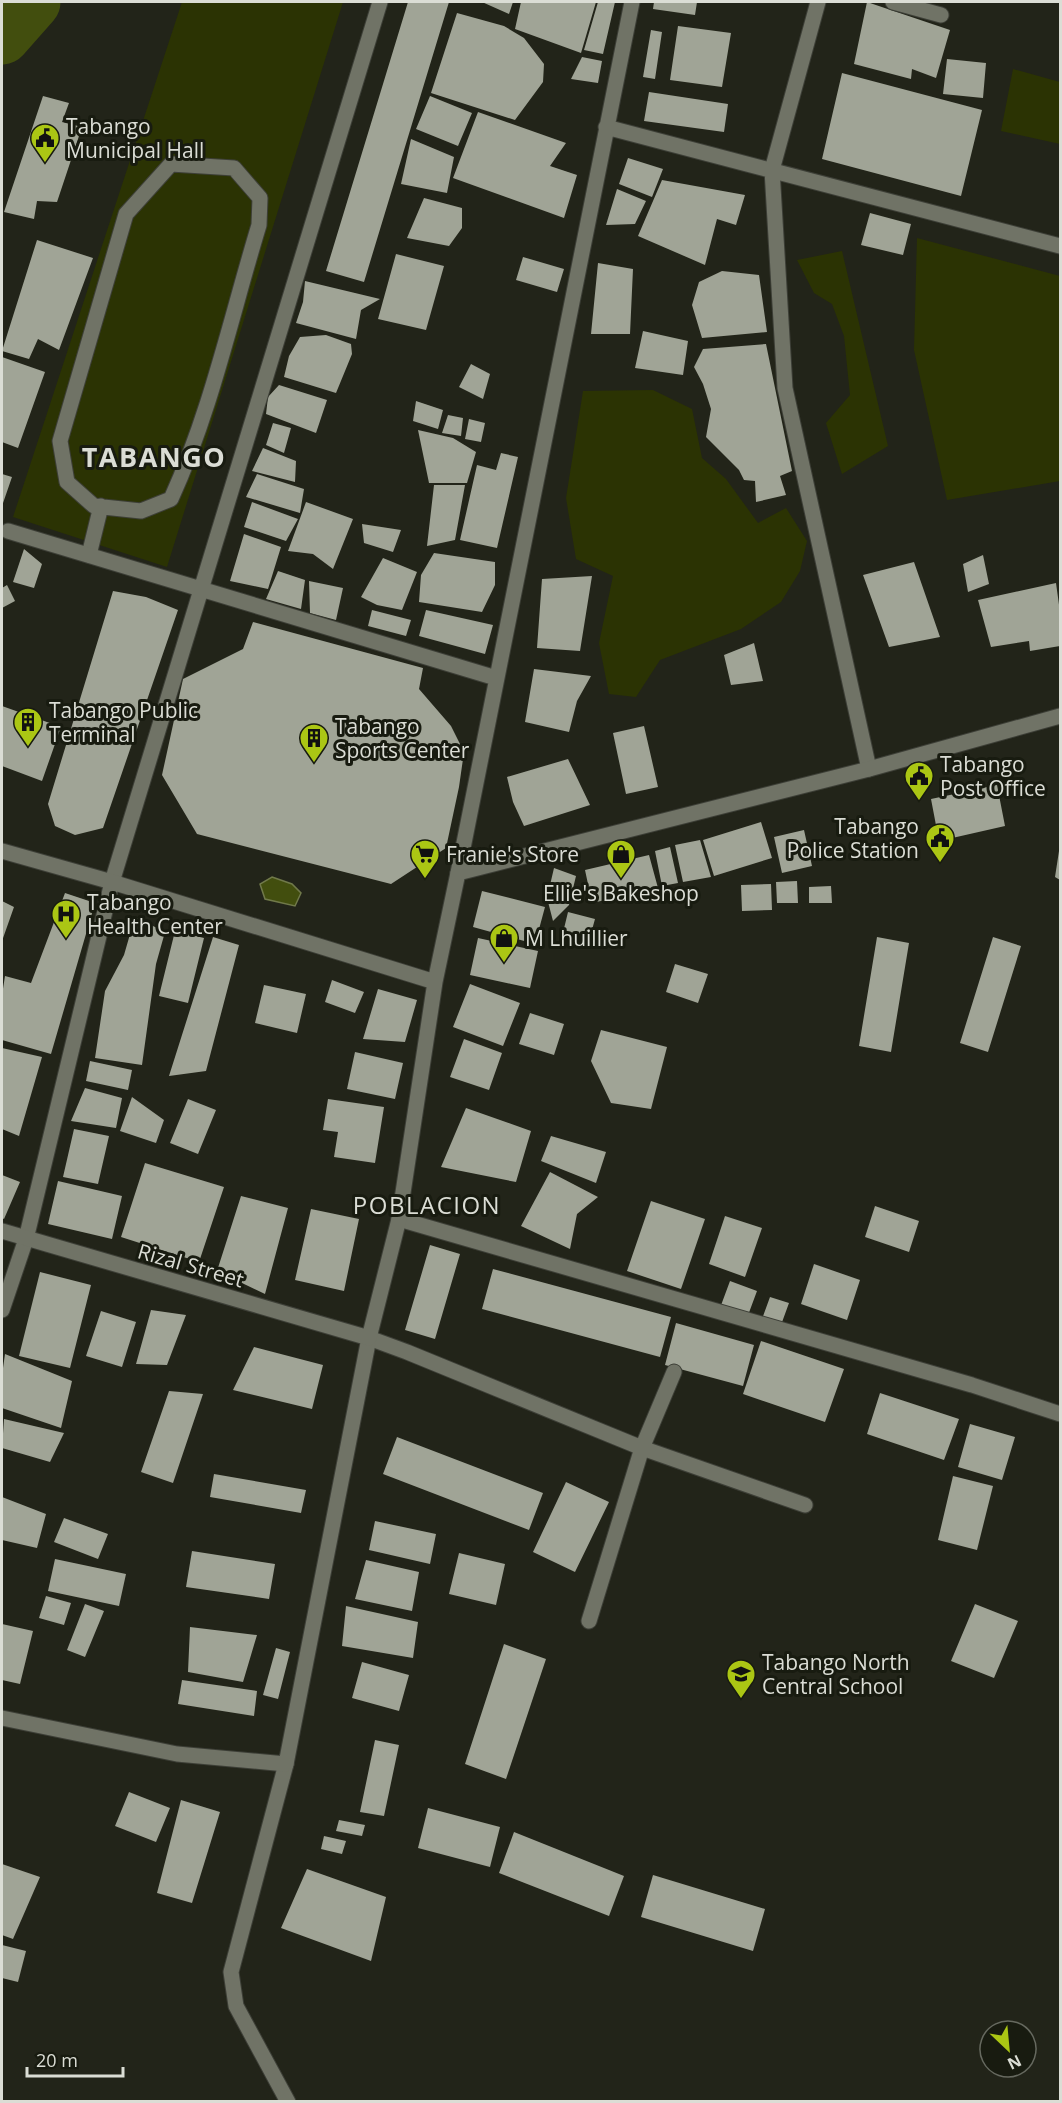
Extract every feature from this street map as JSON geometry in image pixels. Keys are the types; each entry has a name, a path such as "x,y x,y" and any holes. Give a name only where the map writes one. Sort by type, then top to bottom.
{"street":[{"path":"2,1310 26,1239 112,882 380,2"},
{"path":"288,2102 236,2006 231,1972 286,1764 369,1338 399,1219 435,982 632,2"},
{"path":"818,2 772,170 785,388 869,769"},
{"path":"893,2 941,15"},
{"path":"606,127 1060,246"},
{"path":"171,164 234,168 260,198 259,225 208,401 187,464 171,499 141,511 100,506 94,506 67,482 60,441 126,214 171,164"},
{"path":"89,555 100,506"},
{"path":"8,531 496,678"},
{"path":"458,873 869,769 1060,716"},
{"path":"2,851 112,882 435,982"},
{"path":"399,1219 972,1385 1060,1414"},
{"name":"Rizal Street","path":"2,1231 369,1338 642,1448 805,1505"},
{"path":"589,1621 642,1448 674,1372"},
{"path":"2,1718 177,1754 286,1764"}],"shaded area":[{"path":"182,2 343,2 167,567 13,517"},
{"path":"1013,69 1060,82 1060,144 1001,131"},
{"path":"917,238 1060,276 1060,481 947,500 914,350"},
{"path":"842,251 888,446 842,474 826,423 850,395 844,336 832,304 814,293 797,260"},
{"path":"653,390 692,409 702,458 726,479 758,523 786,508 807,541 800,571 781,602 741,629 660,660 636,697 609,694 599,643 613,576 576,559 566,498 583,391"},
{"path":"272,877 292,884 301,893 295,906 265,899 260,884"}],"building":[{"path":"408,2 449,2 364,282 326,271"},
{"path":"482,2 513,2 509,14"},
{"path":"521,2 596,2 581,53 515,29"},
{"path":"598,2 615,2 603,54 584,50"},
{"path":"654,2 697,2 695,15 653,9"},
{"path":"867,2 950,30 936,78 912,69 911,79 854,64"},
{"path":"457,13 504,26 524,38 544,64 543,82 515,120 431,93"},
{"path":"678,26 731,33 722,87 670,80"},
{"path":"651,30 662,32 655,79 643,77"},
{"path":"582,57 602,61 598,83 571,79"},
{"path":"947,59 986,63 983,98 943,94"},
{"path":"842,73 982,110 961,196 822,159"},
{"path":"649,92 728,104 724,132 644,121"},
{"name":"Tabango Municipal Hall","path":"43,96 69,103 62,122 82,127 57,202 37,201 34,219 4,212"},
{"path":"430,96 472,113 458,146 416,129"},
{"path":"478,112 566,143 550,166 577,175 564,218 453,178"},
{"path":"411,139 454,157 447,193 401,184"},
{"path":"628,158 663,169 652,197 619,184"},
{"path":"662,180 745,195 736,225 717,219 705,265 638,236"},
{"path":"617,189 646,201 635,224 606,225"},
{"path":"424,198 462,208 462,228 449,246 407,238"},
{"path":"870,213 911,224 903,255 861,245"},
{"path":"37,240 93,258 59,350 38,339 29,359 2,351"},
{"path":"396,254 444,266 426,330 378,319"},
{"path":"523,257 564,269 557,292 516,280"},
{"path":"598,263 633,269 630,334 591,334"},
{"path":"722,271 759,275 767,332 702,338 692,305 699,282"},
{"path":"305,281 380,299 361,310 356,339 296,323 303,302"},
{"path":"643,331 688,341 683,375 635,368"},
{"path":"326,335 351,344 352,354 336,393 284,377 289,356 300,337"},
{"path":"766,344 792,471 780,476 786,495 756,502 755,481 744,480 739,470 706,437 711,409 703,384 694,367 703,349"},
{"path":"2,357 45,372 18,448 2,442"},
{"path":"471,364 490,374 483,399 459,387"},
{"path":"279,385 327,400 316,433 266,414 268,397"},
{"path":"416,401 443,410 438,429 413,421"},
{"path":"448,415 463,418 461,436 442,433"},
{"path":"469,419 485,423 481,442 465,439"},
{"path":"273,423 291,428 284,453 266,445"},
{"path":"418,430 453,438 476,452 467,483 429,483"},
{"path":"263,448 296,461 295,482 252,471"},
{"path":"501,453 518,457 497,548 460,540 477,465 496,470"},
{"path":"2,474 12,477 2,506"},
{"path":"257,474 304,489 300,513 246,497"},
{"path":"434,485 465,485 455,540 427,546"},
{"path":"252,502 298,519 286,541 244,527"},
{"path":"306,502 353,519 333,569 313,554 288,551"},
{"path":"362,524 401,530 393,552 364,543"},
{"path":"244,534 281,547 268,589 230,581"},
{"path":"24,549 42,564 34,588 13,582"},
{"path":"434,553 495,562 495,585 482,612 419,602 421,575"},
{"path":"983,555 989,584 968,592 963,564"},
{"path":"383,558 417,572 402,610 377,605 361,597"},
{"path":"914,562 940,637 889,647 863,575"},
{"path":"278,571 305,580 301,609 266,599"},
{"path":"592,576 580,651 537,648 542,579"},
{"path":"309,581 343,588 336,620 310,613"},
{"path":"1056,583 1060,612 1060,646 1030,651 1029,641 991,647 978,600"},
{"path":"7,585 15,601 2,608 2,588"},
{"path":"113,591 146,597 178,610 103,828 75,835 55,826 48,804"},
{"path":"372,610 411,620 406,636 368,626"},
{"path":"426,610 493,625 485,654 419,636"},
{"name":"Tabango Sports Center","path":"253,622 423,668 419,689 451,726 464,752 446,848 391,884 197,834 162,775 183,679 243,649"},
{"path":"754,643 763,681 731,685 724,655"},
{"path":"534,669 591,676 577,701 569,732 525,722"},
{"name":"Tabango Public Terminal","path":"2,706 61,727 42,781 2,766"},
{"path":"644,726 658,787 626,794 613,733"},
{"path":"568,759 590,805 524,826 513,802 507,777"},
{"path":"997,785 1005,826 939,841 931,799"},
{"path":"761,822 772,858 714,876 703,840"},
{"path":"804,830 812,866 782,873 774,837"},
{"path":"700,840 711,877 683,882 675,845"},
{"path":"670,847 678,883 662,886 655,851"},
{"path":"1060,851 1060,880 1055,877"},
{"name":"Ellie's Bakeshop","path":"649,855 658,888 592,903 585,870"},
{"path":"554,868 576,876 569,905 553,921 547,898"},
{"path":"797,881 798,903 777,903 776,882"},
{"path":"771,884 772,910 742,911 741,885"},
{"path":"831,886 832,903 809,903 809,887"},
{"path":"482,891 545,907 535,944 473,927"},
{"name":"Tabango Health Center","path":"65,893 95,903 51,1054 2,1040 2,995 5,976 31,983"},
{"path":"2,901 14,907 2,941"},
{"path":"568,912 595,919 587,948 561,941"},
{"path":"135,917 165,932 156,964 142,1065 95,1058 105,991 124,955"},
{"path":"175,931 204,938 188,1003 159,996"},
{"path":"213,937 239,945 206,1071 169,1076"},
{"path":"877,937 909,943 891,1052 859,1046"},
{"path":"993,937 1021,946 988,1052 960,1043"},
{"name":"M Lhuillier","path":"478,938 538,951 530,988 470,975"},
{"path":"675,964 708,974 698,1003 666,992"},
{"path":"332,980 364,992 355,1013 325,1002"},
{"path":"470,984 520,1003 503,1046 453,1027"},
{"path":"264,985 306,994 297,1033 255,1023"},
{"path":"378,989 417,1000 405,1042 363,1039"},
{"path":"530,1013 564,1024 554,1055 519,1044"},
{"path":"601,1030 667,1047 651,1109 611,1103 591,1061"},
{"path":"464,1039 502,1053 489,1090 450,1077"},
{"path":"2,1048 42,1057 19,1136 2,1129"},
{"path":"355,1052 403,1063 395,1099 347,1089"},
{"path":"90,1061 132,1070 128,1090 86,1081"},
{"path":"85,1088 122,1098 116,1128 71,1121"},
{"path":"132,1097 164,1120 156,1143 120,1131"},
{"path":"188,1099 216,1110 198,1154 170,1143"},
{"path":"328,1099 384,1107 375,1163 334,1157 338,1132 323,1130"},
{"path":"466,1108 531,1131 516,1182 441,1167"},
{"path":"74,1129 109,1136 98,1184 63,1177"},
{"path":"551,1136 606,1152 596,1183 541,1161"},
{"path":"145,1163 224,1187 199,1262 121,1237"},
{"path":"550,1172 598,1197 577,1214 570,1249 521,1226"},
{"path":"2,1175 20,1182 4,1219 2,1218"},
{"path":"58,1181 122,1196 112,1239 48,1224"},
{"path":"241,1196 288,1208 265,1294 217,1271"},
{"path":"651,1201 705,1219 681,1289 627,1271"},
{"path":"875,1206 919,1221 909,1252 865,1237"},
{"path":"311,1209 359,1219 344,1291 295,1280"},
{"path":"725,1216 762,1228 745,1277 709,1264"},
{"path":"430,1245 460,1254 435,1339 405,1330"},
{"path":"814,1264 860,1280 847,1320 801,1304"},
{"path":"493,1269 671,1317 660,1357 482,1309"},
{"path":"40,1272 91,1285 70,1368 19,1356"},
{"path":"730,1281 757,1291 747,1318 720,1308"},
{"path":"770,1297 789,1303 781,1325 762,1319"},
{"path":"151,1310 186,1315 167,1365 136,1364"},
{"path":"101,1311 136,1322 122,1367 86,1356"},
{"path":"676,1323 754,1345 743,1386 665,1365"},
{"path":"761,1341 844,1369 825,1422 743,1394"},
{"path":"254,1347 323,1365 312,1409 233,1390"},
{"path":"5,1354 72,1381 61,1428 2,1408 2,1375"},
{"path":"169,1391 203,1394 173,1483 141,1472"},
{"path":"880,1393 959,1419 944,1460 867,1434"},
{"path":"4,1419 64,1433 50,1462 2,1448"},
{"path":"970,1424 1015,1437 1002,1480 958,1467"},
{"path":"397,1437 543,1493 529,1530 383,1474"},
{"path":"214,1474 306,1490 301,1513 210,1497"},
{"path":"953,1476 993,1486 977,1550 938,1540"},
{"path":"566,1482 609,1502 575,1572 533,1552"},
{"path":"2,1497 46,1514 37,1548 2,1540"},
{"path":"64,1518 108,1534 98,1559 54,1542"},
{"path":"375,1521 436,1534 430,1564 369,1550"},
{"path":"192,1551 275,1564 269,1599 186,1587"},
{"path":"459,1553 505,1564 496,1605 449,1594"},
{"path":"55,1559 126,1574 119,1606 48,1591"},
{"path":"366,1560 419,1572 412,1611 355,1599"},
{"path":"46,1596 71,1603 64,1625 39,1618"},
{"path":"85,1604 104,1611 85,1657 67,1650"},
{"path":"975,1604 1018,1621 994,1678 951,1661"},
{"path":"346,1606 418,1622 413,1658 342,1646"},
{"path":"2,1624 33,1631 20,1684 2,1680"},
{"path":"190,1627 257,1635 243,1682 188,1672"},
{"path":"504,1644 546,1659 506,1779 465,1764"},
{"path":"276,1648 290,1652 278,1699 263,1695"},
{"path":"362,1662 409,1675 399,1711 352,1698"},
{"path":"182,1680 257,1691 254,1716 178,1704"},
{"path":"375,1740 399,1745 384,1816 360,1812"},
{"path":"129,1792 170,1808 156,1842 115,1826"},
{"path":"181,1800 220,1812 192,1903 157,1893"},
{"path":"428,1808 500,1827 490,1867 418,1848"},
{"path":"339,1820 365,1825 362,1836 336,1831"},
{"path":"514,1832 624,1876 609,1916 499,1873"},
{"path":"324,1836 346,1841 342,1854 321,1849"},
{"path":"2,1864 40,1877 13,1939 2,1935"},
{"path":"307,1869 386,1897 371,1961 281,1928"},
{"path":"653,1875 765,1909 753,1951 641,1917"},
{"path":"2,1945 26,1951 18,1982 2,1978"}],"waterway":[{"path":"2,36 32,2"}],"place":[{"name":"Tabango Municipal Hall","path":"45,164"},
{"name":"Tabango Public Terminal","path":"28,748"},
{"name":"Tabango Sports Center","path":"314,764"},
{"name":"Tabango Post Office","path":"919,802"},
{"name":"Tabango Police Station","path":"940,864"},
{"name":"Franie's Store","path":"425,880"},
{"name":"Ellie's Bakeshop","path":"621,880"},
{"name":"Tabango Health Center","path":"66,940"},
{"name":"M Lhuillier","path":"504,964"},
{"name":"Tabango North Central School","path":"741,1700"}],"district":[{"name":"TABANGO","path":"154,456"},
{"name":"POBLACION","path":"427,1204"}]}
